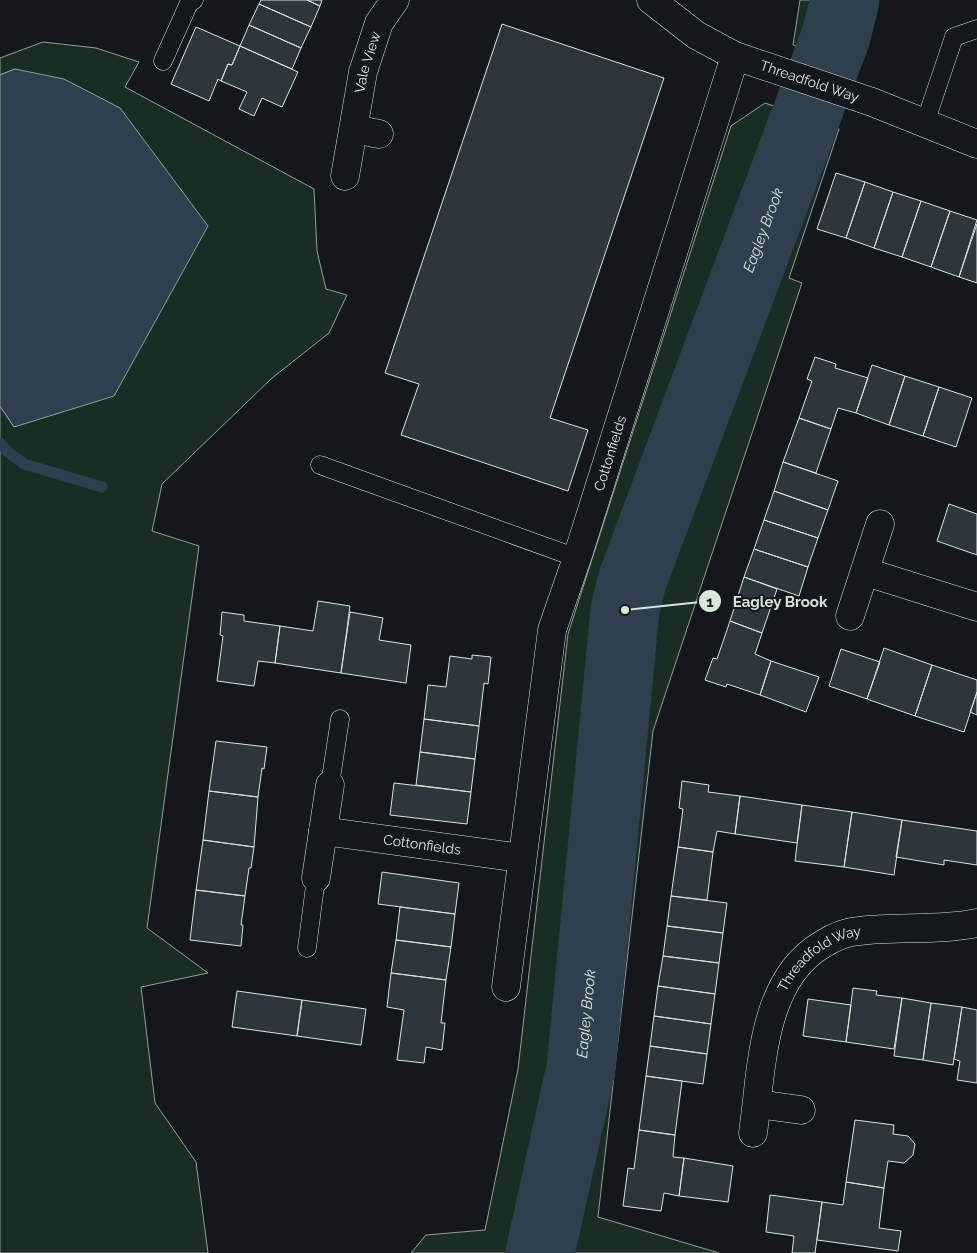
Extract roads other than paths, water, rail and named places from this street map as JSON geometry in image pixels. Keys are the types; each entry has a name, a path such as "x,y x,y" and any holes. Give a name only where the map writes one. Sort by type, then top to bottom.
{"street":[{"name":"Vale View","path":"345,176 366,132 363,72 379,24 395,0"},
{"name":"Threadfold Way","path":"652,0 696,35 735,56 872,102 977,144"},
{"name":"Cottonfields","path":"506,987 521,858 552,630 577,558 735,56"},
{"path":"850,616 866,572 880,524"},
{"path":"866,572 977,607"},
{"path":"316,878 330,785"},
{"name":"Cottonfields","path":"323,831 521,858"},
{"name":"Threadfold Way","path":"753,1133 767,1031 779,994 791,972 811,951 835,937 857,931 977,923"},
{"path":"757,1104 800,1110"}],"lane":[{"path":"163,60 189,3 194,0"},
{"path":"925,123 954,37 977,29"},
{"path":"320,464 577,558"},
{"path":"330,785 340,719"},
{"path":"307,948 316,878"}],"water":[{"path":"15,69 64,79 120,108 208,226 114,396 14,427 0,406 0,75"}],"waterway":[{"name":"Eagley Brook","path":"540,1253 581,1068 625,610 632,581 836,36 845,0"},
{"path":"0,443 8,452 24,464 102,487"}],"place":[{"name":"Eagley Brook","path":"625,610"}]}
